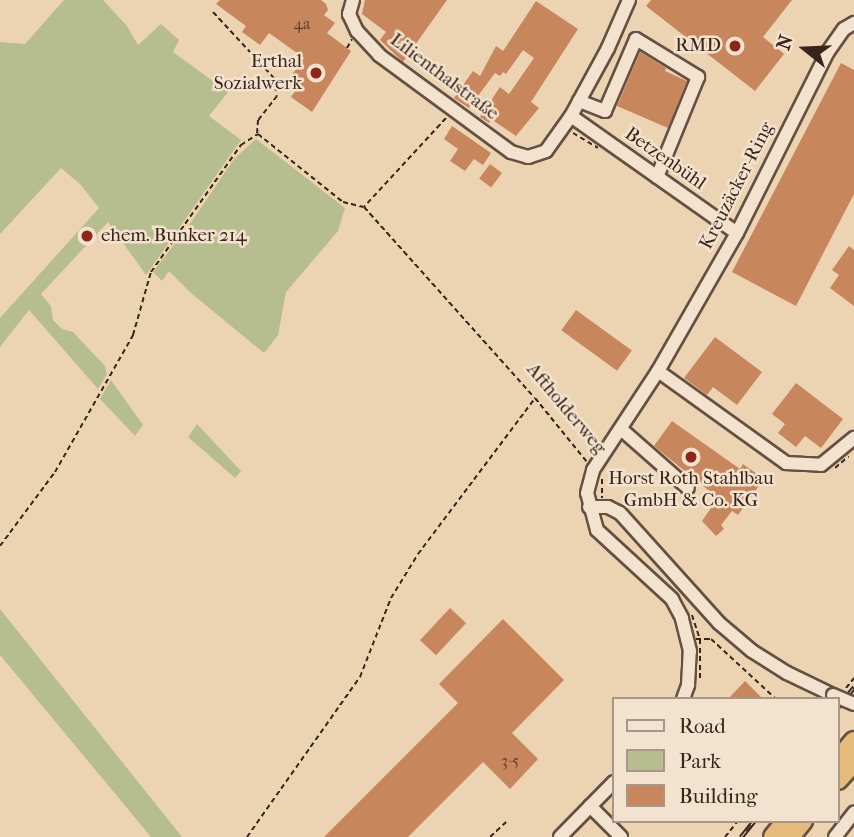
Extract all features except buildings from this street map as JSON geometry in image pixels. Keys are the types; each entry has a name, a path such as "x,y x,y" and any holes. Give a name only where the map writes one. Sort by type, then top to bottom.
{"highway":[{"path":"840,758 854,741"},
{"path":"840,778 854,762"},
{"path":"773,837 784,823"},
{"path":"790,837 801,823"}],"street":[{"name":"Lilienthalstraße","path":"353,0 349,14 356,31 379,55 519,156 537,155 552,144 602,60 629,0"},
{"name":"Kreuzäcker-Ring","path":"593,470 658,371 737,233 827,53 844,29 854,23"},
{"path":"579,101 605,111 636,38 698,77 657,177"},
{"path":"602,60 624,67"},
{"path":"591,80 614,90"},
{"name":"Betzenbühl","path":"571,116 737,233"},
{"path":"658,371 786,463 821,465 854,438"},
{"path":"621,429 688,488"},
{"name":"Aftholderweg","path":"593,470 587,493 596,507"},
{"path":"684,697 688,685 688,639 673,599 597,530 596,507 620,513 719,623 752,651 787,673 838,697"},
{"path":"560,837 612,784"},
{"path":"590,806 621,837"},
{"path":"835,837 854,813"}],"path":[{"path":"0,546 55,472 113,372 133,335 151,272 231,157 258,134 258,120 277,96 274,78 213,12"},
{"path":"258,134 343,202 364,207 454,110"},
{"name":"Aftholderweg","path":"364,207 535,398 593,470"},
{"path":"247,837 360,677 391,598 418,554 535,398"},
{"path":"593,470 601,477 596,507"},
{"path":"688,639 711,639 774,697"},
{"path":"490,837 506,822"},
{"path":"725,837 736,823"}],"green space":[{"path":"64,0 103,0 127,26 138,45 161,24 179,40 173,52 228,92 209,116 241,140 146,275 108,222 41,294 51,306 53,320 62,329 73,332 105,366 107,374 98,389 29,310 0,347 0,318 99,208 80,184 61,168 0,234 0,42 25,44"},
{"path":"256,139 345,208 338,231 286,292 278,335 264,353 191,293 169,271 162,281 153,272 234,159"},
{"path":"111,380 143,425 135,436 100,399"},
{"path":"197,424 241,471 235,478 188,437"},
{"path":"0,609 182,837 151,837 0,655"}],"railway":[{"path":"840,704 854,687"},
{"path":"741,837 752,823"}],"place":[{"name":"RMD","path":"735,46"},
{"name":"Erthal Sozialwerk","path":"316,73"},
{"name":"ehem. Bunker 214","path":"87,236"},
{"name":"Horst Roth Stahlbau GmbH & Co. KG","path":"691,457"}]}
